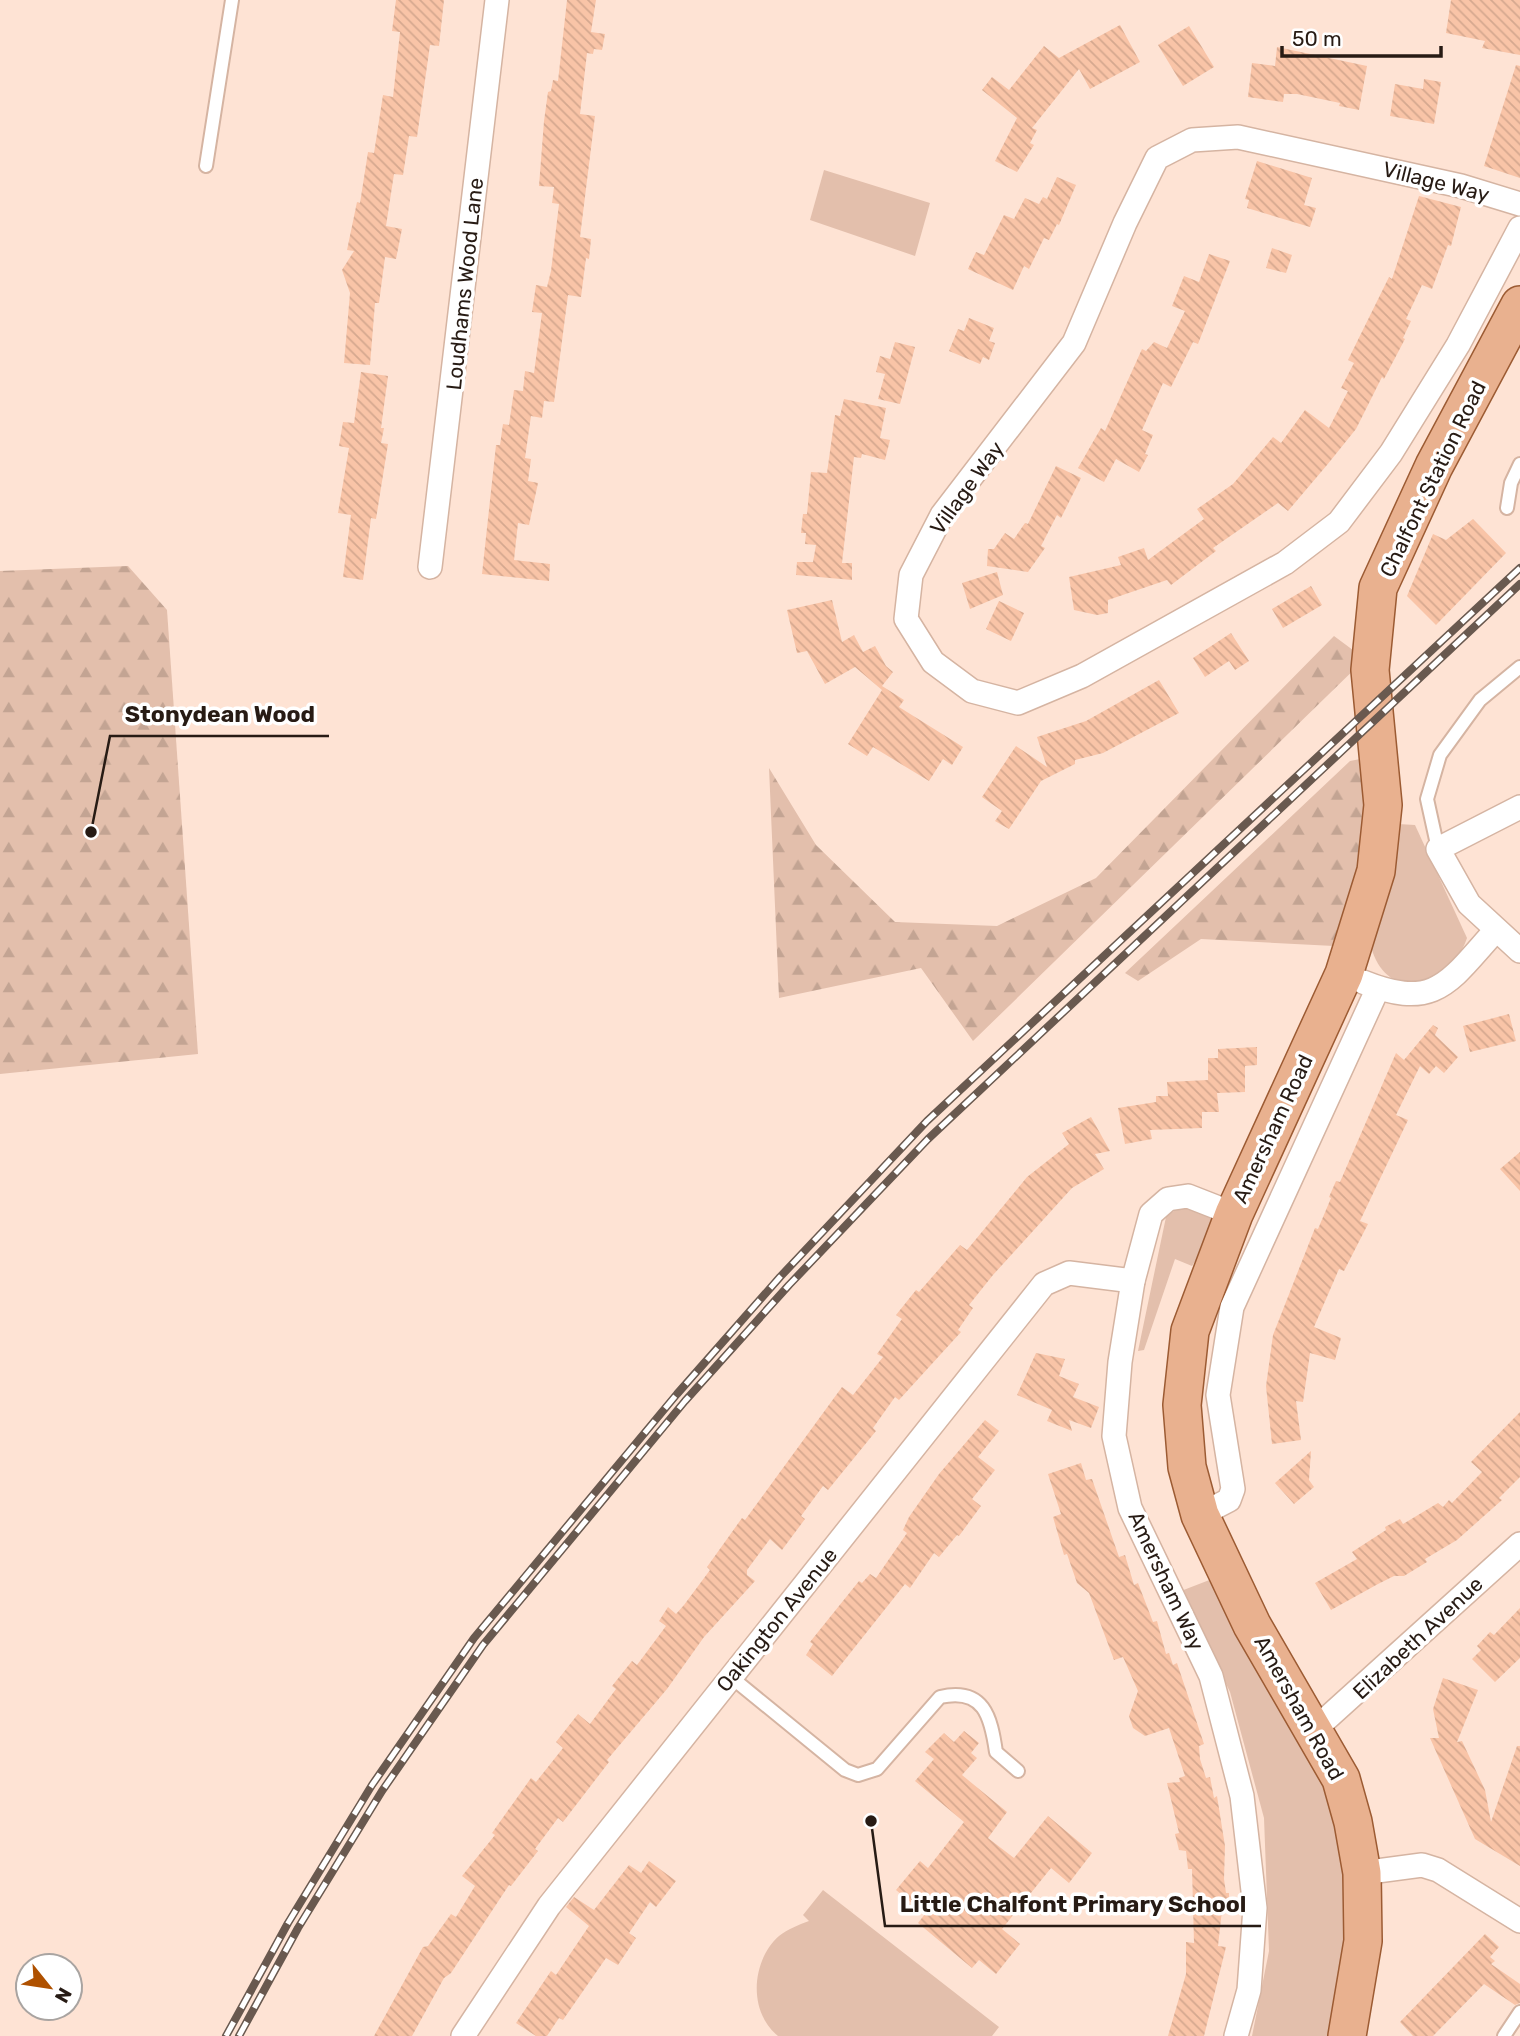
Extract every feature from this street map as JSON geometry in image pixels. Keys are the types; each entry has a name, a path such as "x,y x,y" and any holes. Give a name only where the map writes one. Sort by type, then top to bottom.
{"main road":[{"name":"Chalfont Station Road","path":"1378,744 1370,670 1378,588 1434,467 1520,305"},
{"name":"Amersham Road","path":"1347,2036 1363,1941 1362,1873 1353,1822 1341,1779 1252,1625 1200,1516 1187,1467 1182,1405 1190,1331 1234,1214 1344,974 1376,871 1383,805 1378,744"}],"street":[{"name":"Loudhams Wood Lane","path":"430,567 496,0"},
{"name":"Village Way","path":"1520,204 1461,186 1238,137 1192,140 1157,158 1125,223 1074,343 942,515 911,575 906,619 933,663 972,691 1018,703 1082,676 1285,563 1339,522 1391,453 1458,345 1520,228"},
{"path":"1520,807 1438,849 1469,904 1520,951"},
{"path":"1344,974 1378,988 1414,996 1442,988 1496,930"},
{"name":"Amersham Road","path":"1200,1516 1229,1500 1233,1489 1218,1395 1232,1307 1378,988"},
{"name":"Amersham Way","path":"1234,1214 1188,1196 1168,1199 1151,1214 1133,1281 1120,1362 1114,1436 1130,1508 1211,1676 1242,1796 1255,1908 1249,1990 1236,2036"},
{"name":"Oakington Avenue","path":"463,2036 549,1906 1044,1284 1069,1273 1133,1281"},
{"name":"Elizabeth Avenue","path":"1314,1730 1515,1559"},
{"path":"1362,1873 1422,1865 1520,1921"}],"lane":[{"path":"206,166 232,0"},
{"path":"1507,508 1511,483 1520,464"},
{"path":"1438,849 1427,799 1440,755 1480,700 1520,667"},
{"path":"731,1677 845,1770 858,1775 877,1769 940,1697 955,1694 973,1699 990,1716 996,1752 1018,1771"},
{"path":"1504,2036 1520,2012"}],"green space":[{"path":"824,170 930,203 915,256 810,220"},
{"path":"128,566 167,610 198,1054 0,1074 0,571"},
{"path":"1334,636 1365,659 973,1041 921,968 779,998 769,768 816,845 895,922 997,926 1096,878"},
{"path":"1365,758 1365,850 1334,946 1201,939 1138,981 1125,973 1350,761"},
{"path":"1398,824 1415,825 1467,938 1459,955 1448,968 1434,978 1419,983 1405,983 1391,978 1379,966 1371,947"},
{"path":"1182,1205 1212,1217 1212,1235 1192,1266 1175,1259 1144,1350 1138,1351 1166,1217"},
{"path":"1212,1579 1322,1759 1354,1894 1338,2036 1252,2036 1269,1951 1264,1818 1230,1692 1181,1591"},
{"path":"823,1890 999,2027 992,2036 778,2036 768,2026 762,2014 758,2000 758,1972 770,1946 779,1936 809,1921 803,1915"}],"building":[{"path":"396,0 444,0 439,46 430,45 417,137 409,136 403,175 394,174 386,226 402,229 396,259 385,257 379,303 375,303 370,365 344,363 350,293 342,270 354,251 347,250 357,202 360,203 368,152 374,153 383,95 393,97 400,32 392,31"},
{"path":"567,0 596,0 591,32 605,34 602,50 594,49 593,54 587,53 580,114 595,116 580,237 591,239 589,259 586,258 581,297 568,295 554,402 544,401 542,418 531,416 525,458 531,459 528,481 538,483 529,525 518,523 514,560 550,564 549,581 482,574 496,445 500,445 503,424 509,425 514,390 523,391 525,371 534,373 542,313 532,312 536,285 547,287 551,271 559,204 552,203 554,187 539,186 548,92 551,91 553,80 558,81"},
{"path":"1451,0 1520,0 1520,55 1482,48 1485,41 1446,33"},
{"path":"1120,25 1140,62 1090,89 1079,69 1032,128 1037,130 1030,143 1034,145 1017,172 995,161 1017,118 982,90 992,77 1009,90 1044,46 1059,58"},
{"path":"1189,26 1214,67 1183,86 1158,45"},
{"path":"1277,47 1367,66 1359,110 1297,94 1284,94 1283,102 1248,97 1252,63 1275,66"},
{"path":"1516,65 1520,66 1520,178 1484,166"},
{"path":"1424,79 1441,82 1434,124 1390,116 1395,84 1423,89"},
{"path":"1257,161 1312,178 1304,205 1316,208 1310,227 1247,208 1249,200 1245,199"},
{"path":"1057,177 1076,185 1059,225 1057,224 1049,240 1044,238 1029,269 1024,266 1013,290 968,269 976,252 984,255 1004,215 1014,219 1025,198 1039,204 1043,197 1047,199"},
{"path":"1419,196 1461,207 1451,246 1448,245 1432,289 1422,285 1406,319 1411,321 1403,338 1405,339 1356,429 1327,465 1288,511 1278,503 1213,548 1216,551 1171,585 1167,580 1108,600 1108,613 1097,615 1074,610 1069,577 1121,565 1118,557 1144,548 1148,560 1204,519 1197,509 1233,484 1273,437 1281,443 1305,410 1329,428 1348,391 1341,388 1354,363 1348,360 1389,277 1392,279"},
{"path":"1272,248 1292,255 1286,273 1266,268"},
{"path":"1209,254 1230,261 1198,344 1193,342 1171,387 1163,383 1142,430 1153,435 1145,454 1148,455 1139,472 1116,459 1104,482 1078,468 1101,428 1105,431 1142,349 1146,351 1154,342 1167,348 1185,311 1172,306 1184,276 1199,282"},
{"path":"969,318 994,328 989,341 995,343 989,360 983,357 980,364 949,351 958,329 964,331"},
{"path":"895,342 915,347 900,404 878,399 885,374 876,372 880,356 890,359"},
{"path":"361,372 388,376 381,443 388,444 376,519 371,518 363,580 343,577 351,515 338,513 349,448 339,446 343,422 354,423"},
{"path":"844,399 886,408 880,438 890,440 885,460 862,454 861,458 854,457 842,563 852,563 852,580 796,575 797,562 813,562 816,545 805,544 806,533 801,533 803,514 807,514 811,472 827,473 835,415 840,416"},
{"path":"1056,466 1081,478 1061,518 1057,515 1041,546 1045,548 1028,572 987,566 988,549 994,549 1005,533 1014,539 1025,523 1028,524"},
{"path":"1473,519 1506,553 1436,625 1407,596 1433,534 1446,540"},
{"path":"997,572 1003,595 970,609 962,583"},
{"path":"1311,586 1322,605 1283,628 1272,609"},
{"path":"832,600 842,642 854,635 863,652 875,646 886,666 893,672 882,686 904,700 899,707 963,747 952,765 943,759 929,781 873,747 867,756 848,744 882,690 855,667 825,684 807,651 797,653 787,610"},
{"path":"999,601 1024,613 1011,641 986,629"},
{"path":"1231,633 1249,661 1235,670 1229,661 1205,677 1193,658"},
{"path":"1159,680 1179,713 1103,753 1075,760 1075,764 1041,781 1009,829 995,821 1002,811 982,797 1016,746 1047,767 1037,737 1086,721"},
{"path":"1509,1014 1516,1041 1470,1052 1463,1026"},
{"path":"1433,1025 1438,1028 1435,1035 1458,1057 1444,1073 1436,1066 1429,1074 1420,1066 1396,1115 1408,1120 1360,1221 1368,1224 1344,1271 1339,1269 1314,1327 1341,1338 1335,1360 1310,1353 1303,1402 1296,1401 1301,1440 1272,1444 1266,1386 1273,1335 1315,1228 1318,1229 1336,1181 1340,1182 1396,1053 1404,1060"},
{"path":"1257,1047 1257,1065 1245,1066 1245,1092 1217,1093 1219,1112 1202,1112 1202,1128 1150,1130 1152,1139 1125,1144 1118,1108 1156,1102 1156,1096 1168,1096 1167,1082 1208,1080 1208,1058 1218,1058 1218,1049"},
{"path":"1091,1117 1110,1151 1095,1154 1104,1169 1072,1188 993,1275 969,1305 973,1308 958,1330 961,1332 899,1400 895,1397 873,1428 876,1431 828,1490 823,1486 801,1516 805,1519 782,1550 770,1539 747,1570 747,1575 755,1581 704,1637 667,1689 607,1760 609,1762 563,1822 558,1818 535,1849 538,1851 511,1886 509,1885 451,1973 444,1978 412,2036 374,2036 423,1947 428,1946 451,1914 456,1917 475,1886 462,1876 495,1835 492,1833 531,1778 536,1782 563,1748 556,1742 578,1714 590,1724 616,1689 612,1686 632,1661 637,1665 666,1626 659,1621 668,1607 676,1614 684,1605 710,1570 707,1567 742,1518 745,1520 842,1387 853,1395 883,1357 877,1354 902,1319 896,1315 916,1290 919,1292 960,1245 967,1250 1027,1177 1069,1144 1062,1133"},
{"path":"1520,1152 1520,1191 1500,1169"},
{"path":"1036,1353 1065,1359 1059,1376 1079,1384 1073,1397 1099,1407 1091,1428 1069,1420 1072,1431 1047,1421 1052,1410 1017,1395"},
{"path":"1520,1412 1520,1477 1499,1498 1502,1500 1457,1540 1425,1559 1427,1562 1404,1576 1394,1576 1378,1584 1331,1610 1315,1583 1357,1559 1352,1552 1386,1530 1385,1527 1400,1519 1403,1524 1438,1503 1443,1507 1449,1500 1452,1503 1482,1472 1471,1462"},
{"path":"985,1420 999,1431 978,1457 995,1470 972,1499 981,1506 939,1557 934,1553 910,1588 905,1584 832,1676 806,1655 813,1644 810,1642 859,1581 862,1583 870,1574 876,1578 907,1533 903,1530 909,1517 939,1474"},
{"path":"1311,1451 1309,1480 1314,1487 1294,1504 1275,1483"},
{"path":"1081,1463 1086,1480 1092,1479 1119,1557 1125,1555 1134,1585 1138,1583 1153,1622 1157,1621 1166,1654 1169,1653 1173,1665 1177,1663 1204,1744 1199,1746 1200,1759 1206,1778 1210,1777 1214,1798 1217,1796 1225,1846 1224,1879 1226,1893 1229,1893 1229,1909 1222,1910 1218,1946 1226,1947 1204,2036 1168,2036 1186,1974 1186,1942 1194,1943 1192,1869 1188,1869 1186,1851 1179,1850 1175,1834 1179,1833 1167,1783 1180,1782 1179,1778 1185,1776 1169,1728 1145,1736 1133,1728 1129,1716 1138,1691 1123,1657 1114,1660 1089,1593 1077,1583 1067,1554 1064,1555 1053,1517 1061,1514 1048,1474"},
{"path":"1520,1608 1520,1658 1495,1682 1472,1659 1481,1650 1477,1646 1490,1632 1494,1635"},
{"path":"1443,1678 1478,1690 1457,1742 1462,1741 1485,1790 1491,1822 1517,1746 1520,1746 1520,1866 1475,1839 1430,1738 1439,1738 1433,1709"},
{"path":"964,1731 979,1743 971,1753 977,1758 962,1775 1007,1812 988,1838 1014,1858 1048,1816 1092,1853 1069,1883 1051,1868 1002,1929 1020,1944 996,1974 979,1960 972,1968 918,1923 925,1914 896,1890 920,1861 928,1868 964,1822 915,1781 934,1759 925,1752 944,1733 954,1742"},
{"path":"649,1861 676,1881 656,1907 650,1902 629,1933 636,1938 618,1965 606,1958 563,2020 559,2018 547,2036 536,2036 516,2023 551,1971 556,1975 589,1926 566,1907 574,1897 594,1910 629,1865 641,1873"},
{"path":"1485,1934 1499,1947 1490,1957 1495,1961 1491,1964 1520,1984 1520,2003 1515,2005 1484,1984 1433,2036 1413,2036 1400,2022"}],"railway":[{"path":"226,2036 288,1923 372,1785 474,1638 677,1394 780,1277 927,1121 1520,568"},
{"path":"239,2036 298,1928 382,1791 483,1645 685,1401 789,1285 928,1139 1520,584"}],"place":[{"name":"Stonydean Wood","path":"91,832"},
{"name":"Little Chalfont Primary School","path":"871,1821"}]}
